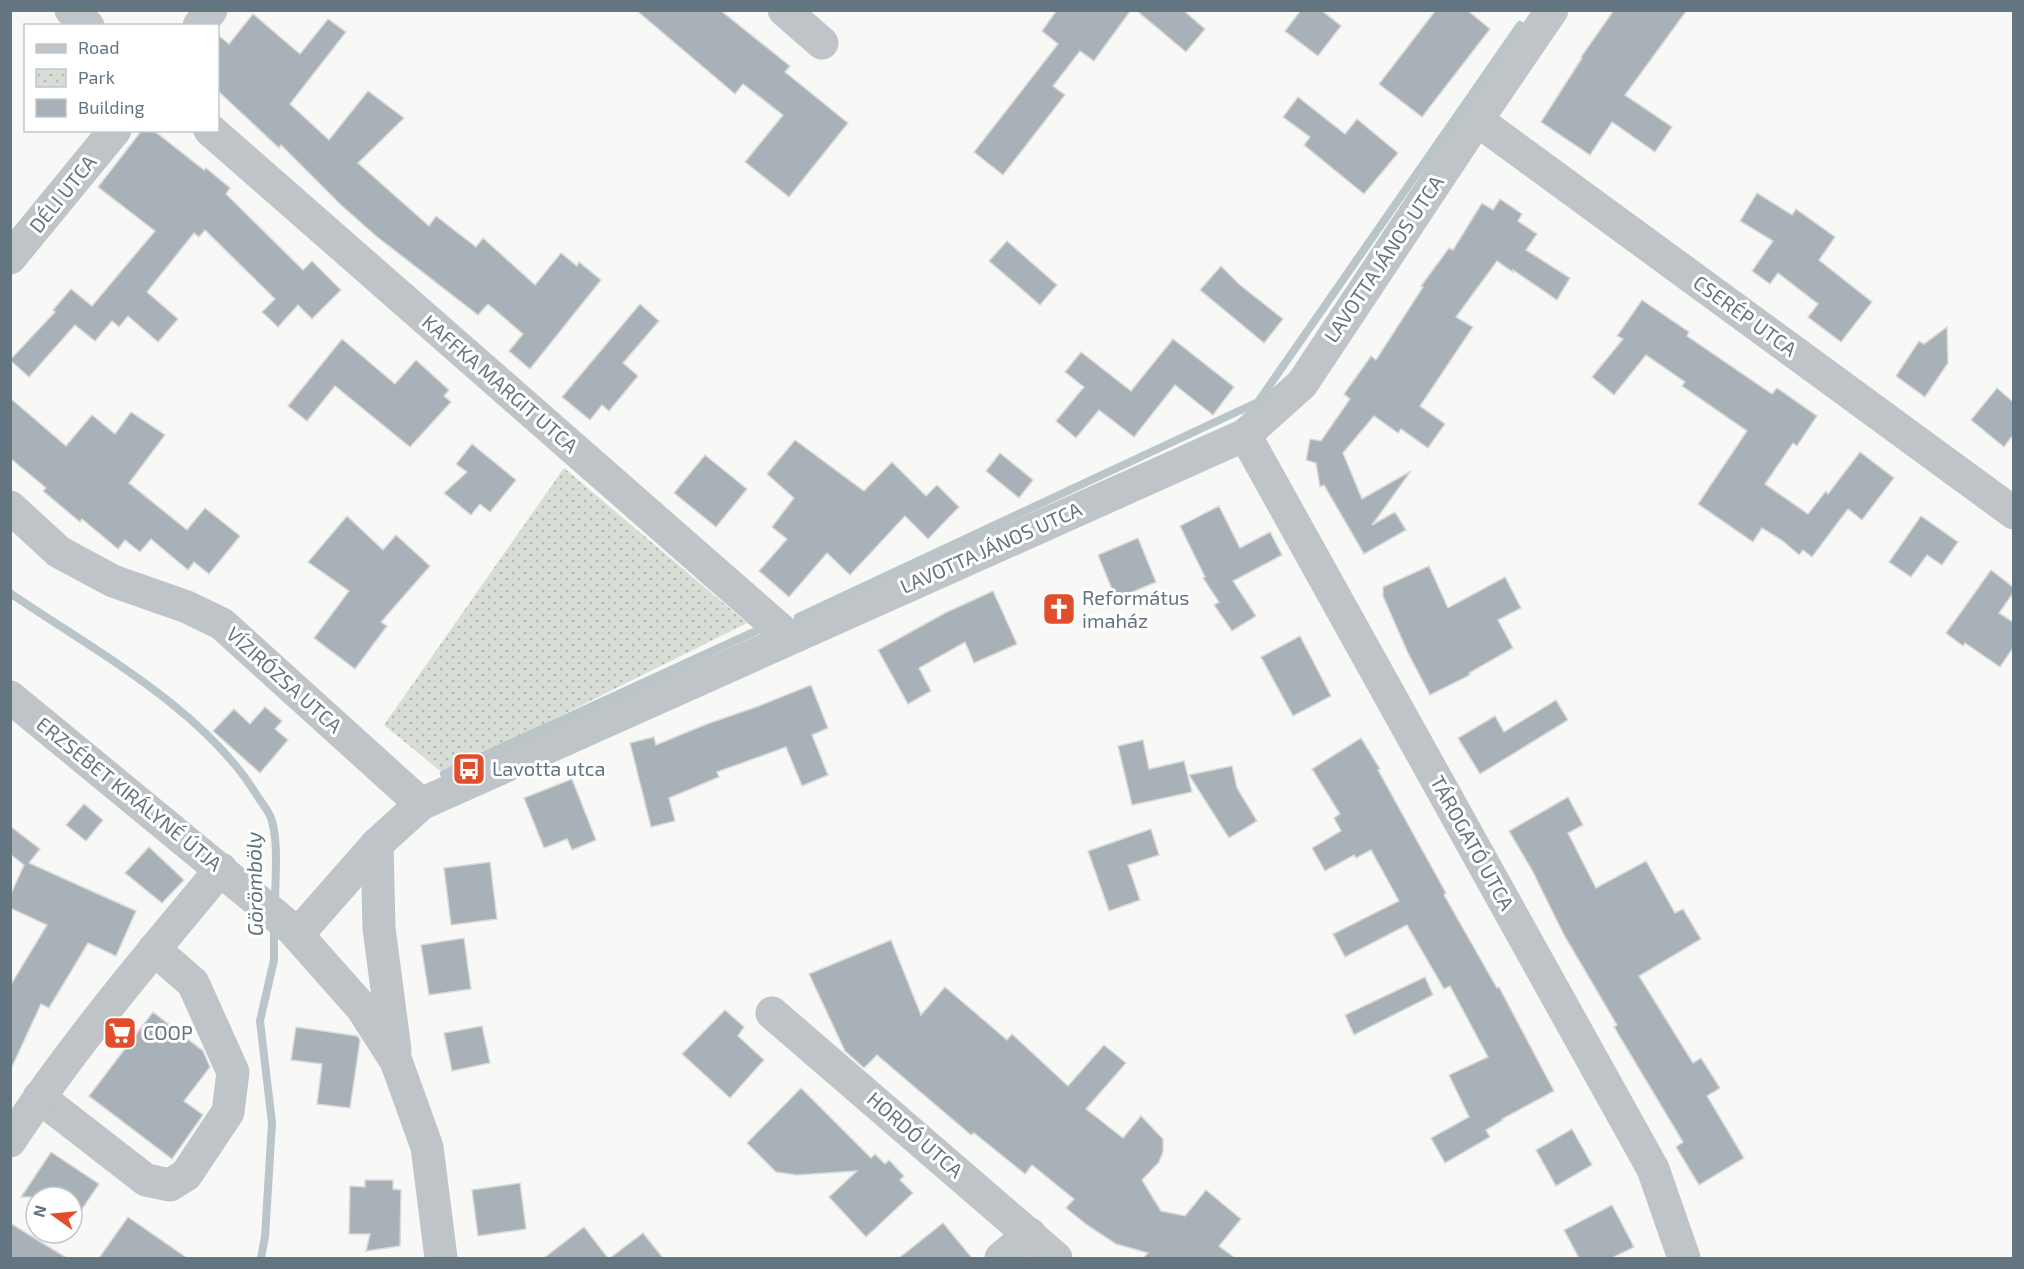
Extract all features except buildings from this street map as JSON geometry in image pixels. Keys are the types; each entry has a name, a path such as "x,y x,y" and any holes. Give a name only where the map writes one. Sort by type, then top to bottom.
{"street":[{"path":"71,10 86,24"},
{"path":"200,24 211,10"},
{"path":"784,10 822,43"},
{"name":"LAVOTTA JÁNOS UTCA","path":"295,932 377,844 421,804 1245,435 1302,384 1547,12"},
{"name":"CSERÉP UTCA","path":"1477,120 2013,513"},
{"name":"DÉLI UTCA","path":"10,258 113,132"},
{"name":"KAFFKA MARGIT UTCA","path":"212,132 790,638"},
{"name":"TÁROGATÓ UTCA","path":"1245,435 1653,1169 1684,1258"},
{"name":"VÍZIRÓZSA UTCA","path":"10,507 59,552 113,581 187,607 222,624 421,804"},
{"name":"ERZSÉBET KIRÁLYNÉ ÚTJA","path":"10,697 295,932 362,1008 396,1061 427,1147 441,1258"},
{"path":"377,844 379,928 396,1061"},
{"path":"10,1141 39,1097 154,949 221,869"},
{"path":"39,1097 146,1180 170,1185 186,1175 228,1112 233,1072 194,983 154,949"},
{"name":"HORDÓ UTCA","path":"772,1013 1056,1258"},
{"path":"1001,1258 1030,1234"}],"green space":[{"path":"564,468 747,623 444,774 384,725"}],"waterway":[{"path":"798,617 1258,402 1520,25"},
{"name":"Görömböly","path":"10,593 110,659 177,708 207,734 234,763 271,818 276,849 275,904"},
{"path":"444,774 756,631"},
{"name":"Görömböly","path":"261,1258 265,1237 272,1123 260,1021 274,960 274,926"}],"place":[{"name":"Református imaház","path":"1059,609"},
{"name":"Lavotta utca","path":"469,769"},
{"name":"COOP","path":"120,1033"}]}
